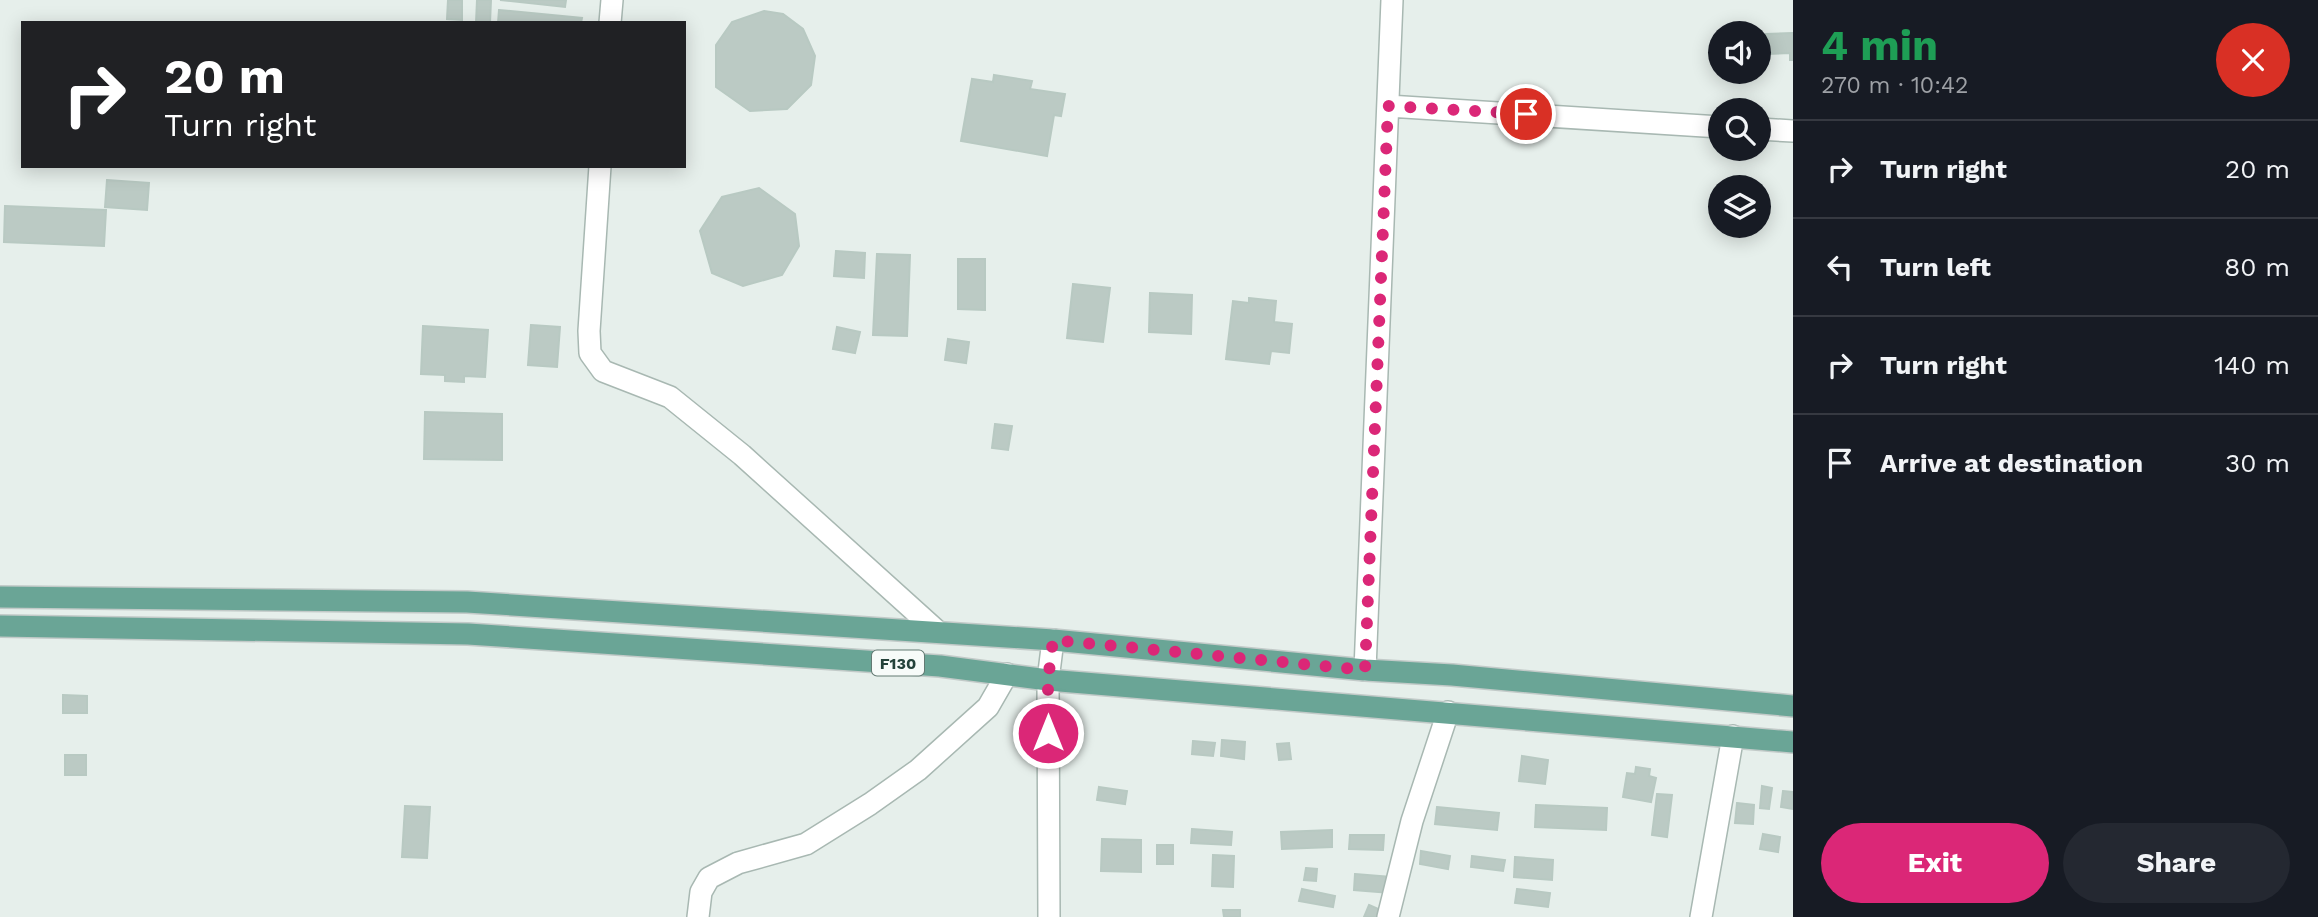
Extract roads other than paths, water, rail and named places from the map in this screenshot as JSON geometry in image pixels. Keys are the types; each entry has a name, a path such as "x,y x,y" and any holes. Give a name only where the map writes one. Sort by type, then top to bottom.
{"main road":[{"name":"F130","path":"0,597 467,602 1053,640 1365,670 1452,675 1793,706"},
{"name":"F130","path":"0,626 468,634 940,666 1048,680 1793,742"}],"street":[{"path":"610,21 611,0"},
{"path":"1365,670 1392,0"},
{"path":"1388,106 1708,126"},
{"path":"1771,130 1793,131"},
{"path":"600,168 589,331 590,353 603,371 670,397 742,455 938,632"},
{"path":"1049,917 1048,680 1053,640"},
{"path":"698,917 701,892 709,878 738,863 806,844 870,804 918,770 988,707 1007,674"},
{"path":"1388,917 1412,821 1448,712"},
{"path":"1701,917 1733,736"}]}
